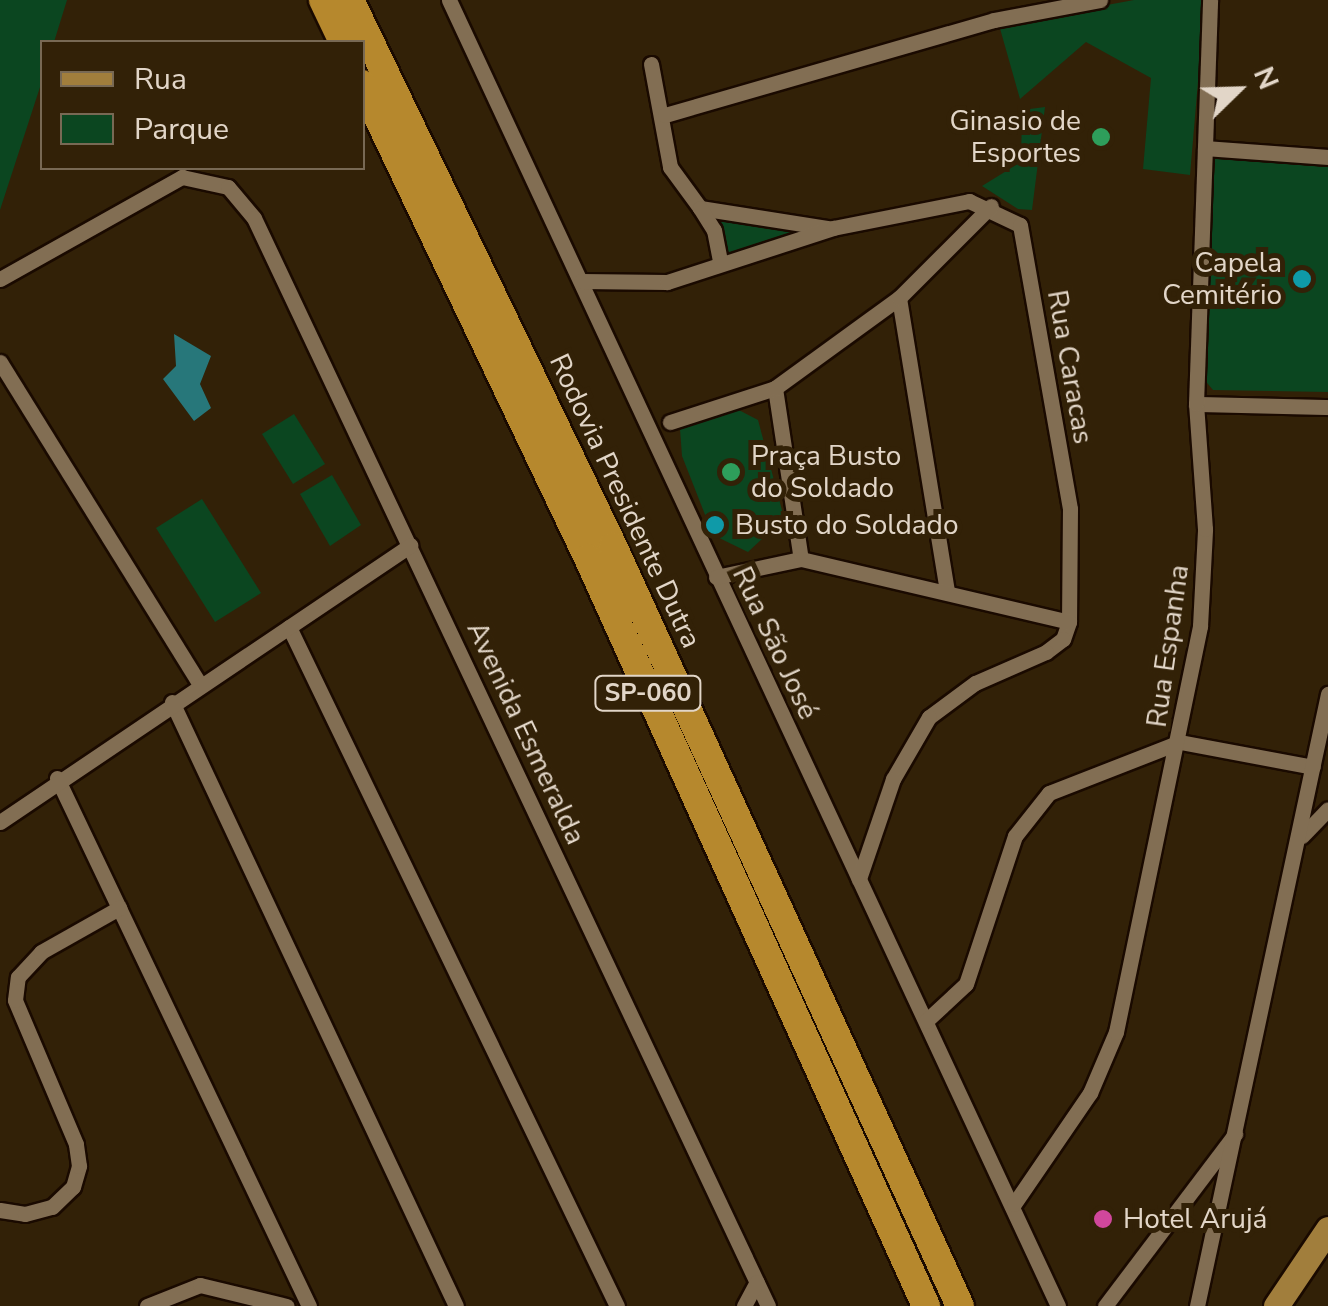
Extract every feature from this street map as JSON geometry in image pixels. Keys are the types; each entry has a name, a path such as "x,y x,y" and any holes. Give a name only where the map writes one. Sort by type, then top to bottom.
{"highway":[{"path":"323,0 342,40"},
{"name":"Rodovia Presidente Dutra","path":"350,0 613,546 960,1306"},
{"name":"Rodovia Presidente Dutra","path":"365,90 588,558 926,1306"}],"main road":[{"path":"1276,1306 1328,1229"},
{"path":"1288,1306 1328,1256"}],"street":[{"name":"Rua São José","path":"449,0 716,577 1014,1204 1058,1306"},
{"path":"665,115 994,20 1100,0"},
{"name":"Rua Espanha","path":"1014,1204 1106,1059 1180,742 1205,585 1196,404 1210,0"},
{"path":"650,64 665,115 670,166 714,230 720,262"},
{"path":"1205,148 1328,157"},
{"name":"Avenida Esmeralda","path":"0,279 162,184 204,177 228,187 254,218 768,1306"},
{"path":"581,281 668,282 833,228 969,202 991,206"},
{"path":"670,422 775,388 899,298 991,206"},
{"name":"Rua Caracas","path":"991,206 1020,225 1070,509 1069,622"},
{"path":"700,208 833,228"},
{"path":"899,298 948,590"},
{"path":"0,362 200,685"},
{"path":"775,388 801,559"},
{"path":"1196,404 1328,408"},
{"path":"0,822 57,778 410,544"},
{"path":"716,577 801,559 948,590 1069,622 1064,639 1046,652 975,683 929,718 893,779 859,879"},
{"path":"288,627 617,1306"},
{"path":"1197,1306 1240,1126 1328,694"},
{"path":"172,702 456,1306"},
{"path":"926,1021 966,984 1015,836 1035,804 1067,783 1180,742 1312,767"},
{"path":"57,778 309,1306"},
{"path":"1302,836 1328,809"},
{"path":"0,1210 25,1214 52,1206 72,1188 79,1166 76,1144 15,1000 18,977 41,952 120,908"},
{"path":"1105,1306 1240,1126"},
{"path":"744,1306 757,1282"},
{"path":"146,1306 200,1285 287,1306"}],"green space":[{"path":"0,0 67,0 55,40 40,40 40,87 0,210"},
{"path":"1134,0 1205,0 1190,175 1143,169 1151,78 1086,42 1020,99 999,25"},
{"path":"1045,107 1032,210 1018,209 982,186 1021,162 1022,110"},
{"path":"1215,158 1328,165 1328,392 1213,390 1203,378"},
{"path":"714,217 809,229 726,255"},
{"name":"Praça Busto do Soldado","path":"735,408 758,420 784,518 748,552 713,535 682,456 680,429"},
{"path":"294,414 325,464 293,484 262,434"},
{"path":"332,475 361,525 330,546 300,494"},
{"path":"202,499 261,593 215,622 156,528"}],"water":[{"path":"174,334 211,356 200,384 211,408 194,421 163,379 176,366"}],"place":[{"name":"Ginasio de Esportes","path":"1101,137"},
{"name":"Capela Cemitério","path":"1302,279"},
{"name":"Praça Busto do Soldado","path":"731,472"},
{"name":"Busto do Soldado","path":"715,525"},
{"name":"Hotel Arujá","path":"1103,1219"}]}
